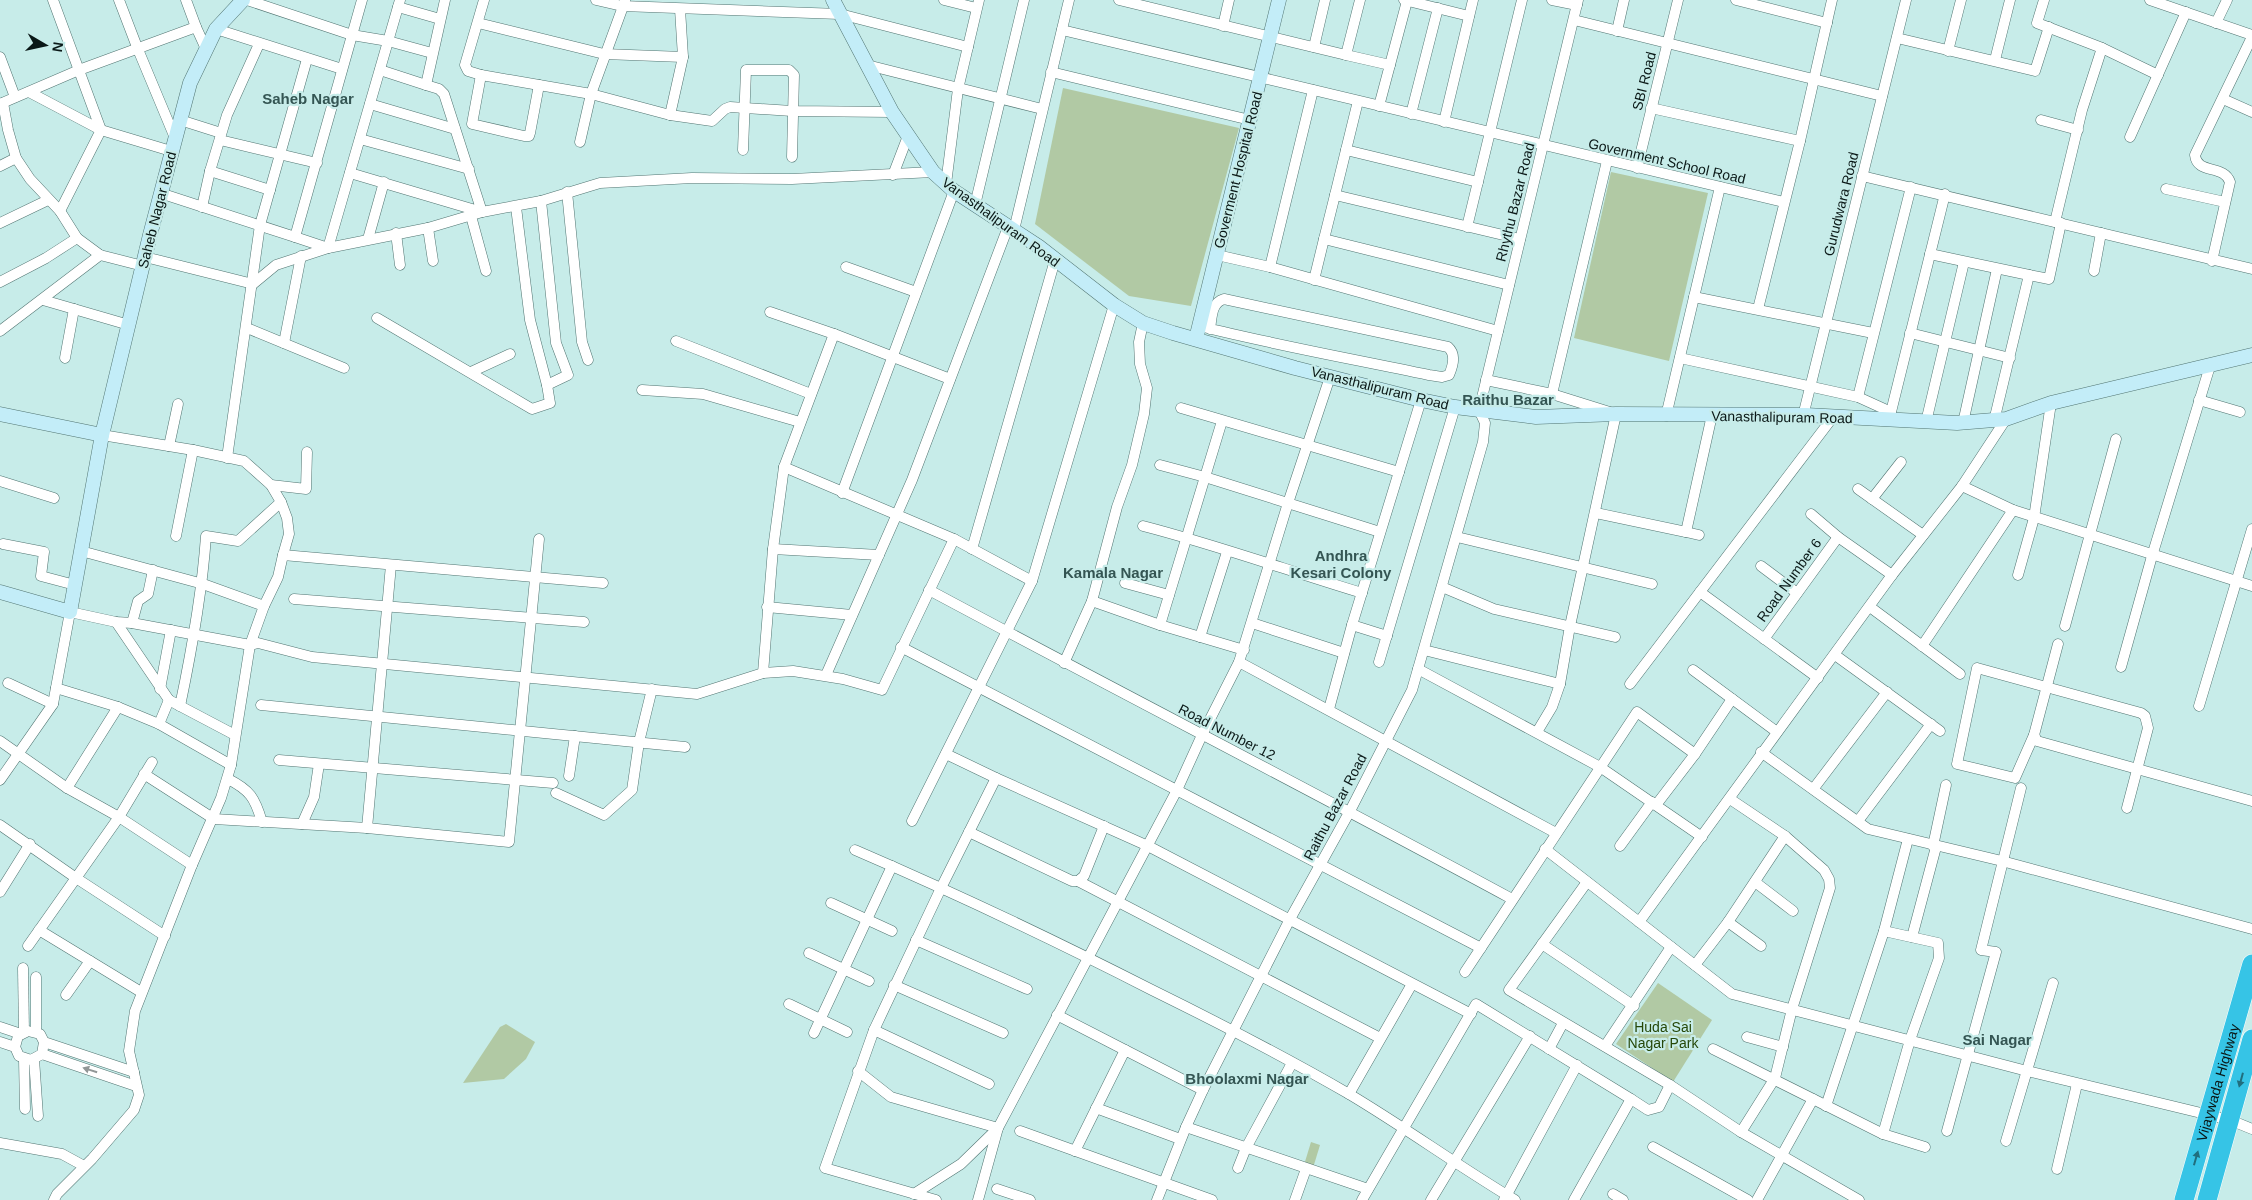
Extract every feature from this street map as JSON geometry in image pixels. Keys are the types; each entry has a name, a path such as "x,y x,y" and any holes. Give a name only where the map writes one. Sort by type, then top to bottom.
{"highway":[{"name":"Vijaywada Highway","path":"2184,1200 2252,964"},
{"name":"Vijaywada Highway","path":"2207,1200 2252,1040"}],"street":[{"path":"53,0 101,130 60,211"},
{"path":"119,0 173,144"},
{"path":"186,0 206,49"},
{"path":"245,0 352,34 388,41 432,53"},
{"name":"Saheb Nagar Road","path":"70,612 102,435 160,193 192,76 216,29 245,0"},
{"path":"295,237 362,0"},
{"path":"426,85 445,0"},
{"path":"484,0 465,65 468,71 482,75 591,94 670,115 712,121 730,107 792,111 892,112"},
{"path":"596,0 840,14 968,48"},
{"name":"Vanasthalipuram Road","path":"833,0 892,112 933,172 950,187 1055,260 1114,305 1143,323 1202,332 1330,376 1421,400 1536,417 1616,414 1666,416 1890,416 1926,422 1963,423 2000,420 2051,404 2252,355"},
{"path":"842,492 916,292 950,187 958,89 978,4 944,0"},
{"path":"975,205 1024,0"},
{"path":"826,676 912,480 950,379 1011,229 1069,0"},
{"path":"1119,0 1390,66"},
{"path":"1223,26 1229,0"},
{"name":"Goverment Hospital Road","path":"1202,332 1217,255 1279,0"},
{"path":"1314,47 1326,0"},
{"path":"1346,55 1360,0"},
{"path":"1379,106 1405,0 1469,16"},
{"path":"1444,122 1473,0"},
{"path":"1467,227 1522,0"},
{"path":"1552,0 1578,3"},
{"path":"1617,31 1624,0"},
{"name":"SBI Road","path":"1637,168 1678,0"},
{"path":"1736,0 1827,23"},
{"path":"1758,309 1800,141 1832,0"},
{"name":"Gurudwara Road","path":"1802,416 1906,0"},
{"path":"1948,51 1961,0"},
{"path":"1995,60 2010,0"},
{"path":"2044,0 2037,23 2102,48 2158,76"},
{"path":"2150,0 2252,36 2195,155 2196,162 2200,166 2224,172 2230,182 2212,261"},
{"path":"2216,23 2227,0"},
{"path":"328,248 399,3 440,19"},
{"path":"580,142 591,94 624,3"},
{"name":"Rhythu Bazar Road","path":"1479,410 1578,3"},
{"path":"670,115 682,57 682,6"},
{"path":"1411,114 1438,8"},
{"path":"2130,137 2186,12"},
{"path":"1574,20 1882,96"},
{"path":"478,23 604,54 682,57"},
{"path":"196,27 137,47 2,103 16,158 48,200 60,211 77,238 100,255 253,284"},
{"path":"1897,38 2035,71 2049,27"},
{"path":"216,29 342,69"},
{"name":"Government School Road","path":"1062,30 1784,202"},
{"path":"202,206 227,114 260,44"},
{"path":"1930,254 2049,280 2058,223 2082,110 2102,48"},
{"path":"0,57 14,97"},
{"path":"228,458 260,225 307,59"},
{"path":"867,65 1042,109"},
{"path":"380,70 440,89 444,94 482,212"},
{"path":"743,150 746,70 789,70 794,74 792,157"},
{"path":"1051,72 1250,120"},
{"path":"482,75 472,124 527,136 530,133 539,85"},
{"path":"1270,267 1313,90"},
{"path":"29,92 101,130 173,144"},
{"path":"2223,99 2252,112"},
{"path":"1314,280 1358,101"},
{"path":"370,104 455,129"},
{"path":"1652,108 1800,141"},
{"path":"180,120 220,136 280,155 316,163"},
{"path":"2041,120 2078,130"},
{"path":"893,175 908,136"},
{"path":"360,140 469,169"},
{"path":"1346,150 1478,182"},
{"path":"0,166 16,158"},
{"path":"1552,394 1607,160"},
{"path":"210,171 270,190"},
{"path":"253,284 276,265 300,256 368,239 428,228 482,212 541,201 600,183 692,178 792,179 933,172"},
{"path":"350,173 482,212"},
{"path":"1862,176 1945,194 2212,261 2252,269"},
{"path":"368,239 384,182"},
{"path":"1666,416 1720,187"},
{"path":"1858,397 1911,187"},
{"path":"2166,189 2225,202"},
{"path":"567,192 582,342 588,360"},
{"path":"160,193 328,248"},
{"path":"1680,358 1858,397 1890,416 1945,194"},
{"path":"1334,195 1520,239"},
{"path":"0,223 48,200"},
{"path":"541,201 556,343 568,375 547,385"},
{"path":"377,318 532,409 550,403 530,320 516,207"},
{"path":"471,216 486,271"},
{"path":"428,228 433,261"},
{"path":"396,233 400,265"},
{"path":"2094,271 2101,233"},
{"path":"0,282 46,258 77,238"},
{"path":"1324,239 1509,285"},
{"path":"0,331 100,255"},
{"path":"1217,255 1270,267 1498,331"},
{"path":"284,344 300,256"},
{"path":"972,548 1055,260"},
{"path":"1926,422 1964,262"},
{"path":"846,267 916,292"},
{"path":"1963,423 1997,269"},
{"path":"1639,922 1730,799 1761,752 1818,678 1892,575 1962,486 2000,420 2010,358 2030,275"},
{"path":"1694,297 1873,333"},
{"path":"1224,299 1448,347 1452,353 1453,364 1451,372 1447,376 1429,375 1202,332 1214,306 1218,301 1224,299"},
{"path":"43,300 129,324"},
{"path":"912,822 1005,631 1032,582 1114,305"},
{"path":"64,358 74,309"},
{"path":"770,312 834,334 891,358 950,379"},
{"path":"1064,663 1092,600 1117,507 1132,464 1144,414 1147,388 1140,364 1139,342 1143,323"},
{"path":"247,328 344,368"},
{"path":"1910,333 2010,358"},
{"path":"763,673 772,549 784,468 834,334"},
{"path":"676,341 811,394"},
{"path":"471,372 510,354"},
{"path":"2121,667 2152,556 2210,366"},
{"path":"978,1200 998,1128 1177,790 1239,662 1288,503 1330,376"},
{"path":"1486,380 1552,394 1616,414 1570,626 1560,684 1552,707 1537,732"},
{"path":"642,390 703,394 800,422"},
{"path":"1329,709 1352,625 1421,400"},
{"path":"2200,400 2240,412"},
{"path":"169,446 178,404"},
{"path":"2018,575 2034,518 2051,404"},
{"path":"1379,662 1455,406"},
{"path":"1181,408 1399,472"},
{"name":"Raithu Bazar Road","path":"1157,1200 1180,1140 1233,1030 1290,920 1350,812 1412,690 1483,442 1485,423 1479,410"},
{"path":"0,414 244,461 271,485 281,502 287,518 289,534 278,577 264,606 250,645 228,779 214,819 192,865 134,1011 129,1051 139,1095 134,1110 57,1194 54,1200"},
{"path":"1686,532 1712,415"},
{"path":"1630,684 1833,417"},
{"path":"1160,626 1222,421"},
{"path":"2065,626 2116,439"},
{"path":"176,536 193,450"},
{"path":"271,485 306,489 307,452"},
{"path":"1872,499 1901,462"},
{"path":"1160,465 1205,477 1380,532"},
{"path":"784,468 954,539 1032,582"},
{"path":"0,482 54,498"},
{"path":"1962,486 2012,510 2034,518 2252,586"},
{"path":"1858,489 1923,535"},
{"path":"180,706 195,635 203,584 206,536 238,541 281,502"},
{"path":"1922,646 2012,510"},
{"path":"1596,513 1699,535"},
{"path":"1811,514 1838,537 1892,575"},
{"path":"1143,526 1186,537 1227,552 1362,593"},
{"path":"2199,706 2252,529"},
{"path":"1457,537 1652,584"},
{"name":"Road Number 6","path":"1764,639 1838,537"},
{"path":"144,774 214,819 367,828 509,842 527,677 539,539"},
{"path":"0,592 70,612 116,622 132,623 250,645 258,643 312,657 697,694 763,673 793,670 882,690 954,539"},
{"path":"3,544 44,552 41,576 75,585"},
{"path":"772,549 879,555"},
{"path":"81,551 203,584 264,606"},
{"path":"1200,637 1227,552"},
{"path":"283,554 603,583"},
{"path":"367,828 391,565"},
{"path":"1761,566 1797,593"},
{"path":"132,623 138,601 148,594 153,570"},
{"path":"1125,583 1169,594"},
{"path":"1442,587 1494,609 1615,637"},
{"name":"Road Number 12","path":"929,590 1512,899"},
{"path":"1700,592 1818,678"},
{"path":"294,599 584,622"},
{"path":"1092,600 1160,626 1244,650"},
{"path":"768,607 852,615"},
{"path":"1870,607 1960,674"},
{"path":"0,780 53,704 70,612"},
{"path":"116,622 160,689 170,700 235,735"},
{"path":"1252,623 1344,653"},
{"path":"1352,625 1387,636"},
{"path":"160,689 171,630"},
{"path":"2058,644 2047,687 2034,735 2015,778 1957,764 1977,668 2047,687 2145,716 2148,728 2126,808"},
{"path":"901,647 1481,948"},
{"path":"1424,650 1560,684"},
{"path":"1835,655 1940,731"},
{"path":"1239,662 1387,740 1556,833"},
{"path":"1418,669 1600,767 1702,836"},
{"path":"1693,670 1777,732"},
{"path":"8,683 53,704"},
{"path":"56,688 118,707 159,724 231,766"},
{"path":"279,760 515,780 554,788 604,816 632,790 639,742 652,689"},
{"path":"1814,788 1887,692"},
{"path":"1620,846 1695,754 1732,699"},
{"path":"159,724 170,700"},
{"path":"261,705 685,747"},
{"path":"67,788 118,707"},
{"path":"1465,972 1637,712 1695,754"},
{"path":"1858,821 1931,724"},
{"path":"2034,735 2038,741 2252,801"},
{"path":"568,776 575,736"},
{"path":"0,741 67,788 119,817 192,865"},
{"path":"1761,752 1814,788 1868,829 1935,847 2002,861 2252,929"},
{"path":"946,754 1148,846 1471,1014"},
{"path":"28,946 119,817 152,762"},
{"path":"302,824 314,798 319,764"},
{"path":"936,1200 825,1168 874,1030 894,985 996,778"},
{"path":"228,779 243,786 255,800 262,822"},
{"path":"1912,937 1935,847 1946,785"},
{"path":"1947,1131 1996,952 1981,950 2021,788"},
{"path":"1730,799 1785,836 1824,870 1829,879 1830,888 1792,1009 1775,1078 1742,1132"},
{"path":"0,824 76,878 165,936"},
{"path":"1078,881 1084,876 1104,826"},
{"path":"969,832 1072,881 1078,881 1118,900 1260,977 1380,1038"},
{"path":"1695,965 1728,922 1785,836"},
{"path":"1826,1106 1884,931 1908,839"},
{"path":"0,892 30,844"},
{"path":"1545,849 1732,994 2077,1084 2230,1120 2252,1129"},
{"path":"855,850 1088,957 1233,1030 1349,1094 1509,1198 1577,1065"},
{"path":"814,1033 892,866"},
{"path":"1587,882 1509,990 1670,1085 1742,1132 1859,1200"},
{"path":"1755,882 1793,911"},
{"path":"831,903 892,931"},
{"path":"1728,922 1761,946"},
{"path":"39,930 141,992"},
{"path":"1883,1134 1910,1040 1940,958 1938,943 1884,931"},
{"path":"916,940 1027,989"},
{"path":"1542,944 1634,1006"},
{"path":"1605,1046 1634,1006 1671,947"},
{"path":"809,953 869,981"},
{"path":"66,995 90,961"},
{"path":"23,968 22,1033 17,1038 15,1048 19,1056 24,1059 38,1057 136,1086"},
{"path":"36,977 36,1032 44,1042 134,1072"},
{"path":"1349,1094 1412,984"},
{"path":"2006,1141 2053,984"},
{"path":"894,985 1003,1033"},
{"path":"789,1004 847,1032"},
{"path":"1362,1200 1476,1004 1648,1110 1659,1107 1670,1085"},
{"path":"1057,1015 1203,1090"},
{"path":"1549,1049 1563,1023"},
{"path":"0,1027 22,1033 36,1032"},
{"path":"874,1030 989,1084"},
{"path":"1431,1200 1452,1162 1530,1036"},
{"path":"1746,1037 1783,1047"},
{"path":"0,1042 15,1048"},
{"path":"38,1116 38,1057 44,1042"},
{"path":"1713,1049 1775,1078 1883,1134 1925,1147"},
{"path":"1074,1151 1125,1050"},
{"path":"24,1059 25,1109"},
{"path":"1238,1168 1246,1148 1292,1063"},
{"path":"858,1071 891,1097 998,1128"},
{"path":"2057,1169 2077,1084"},
{"path":"1574,1200 1631,1099"},
{"path":"1757,1200 1813,1099"},
{"path":"1096,1108 1180,1140"},
{"path":"1186,1127 1368,1189"},
{"path":"914,1194 961,1164 998,1128"},
{"path":"1020,1131 1212,1200"},
{"path":"0,1143 62,1154 84,1166"},
{"path":"1653,1147 1748,1200"},
{"path":"1295,1200 1306,1168"},
{"path":"997,1189 1030,1200"},
{"path":"1613,1194 1622,1200"}],"green space":[{"path":"1063,88 1239,128 1191,306 1129,296 1035,224"},
{"path":"1611,172 1708,193 1669,361 1574,338"},
{"name":"Huda Sai Nagar Park","path":"1658,983 1712,1020 1673,1082 1616,1044"},
{"path":"506,1024 535,1042 526,1059 504,1079 463,1083 500,1027"},
{"path":"1311,1142 1320,1145 1313,1168 1304,1165"}],"district":[{"name":"Saheb Nagar","path":"308,98"},
{"name":"Raithu Bazar","path":"1508,399"},
{"name":"Andhra Kesari Colony","path":"1341,564"},
{"name":"Kamala Nagar","path":"1113,572"},
{"name":"Sai Nagar","path":"1997,1039"},
{"name":"Bhoolaxmi Nagar","path":"1247,1078"}]}
